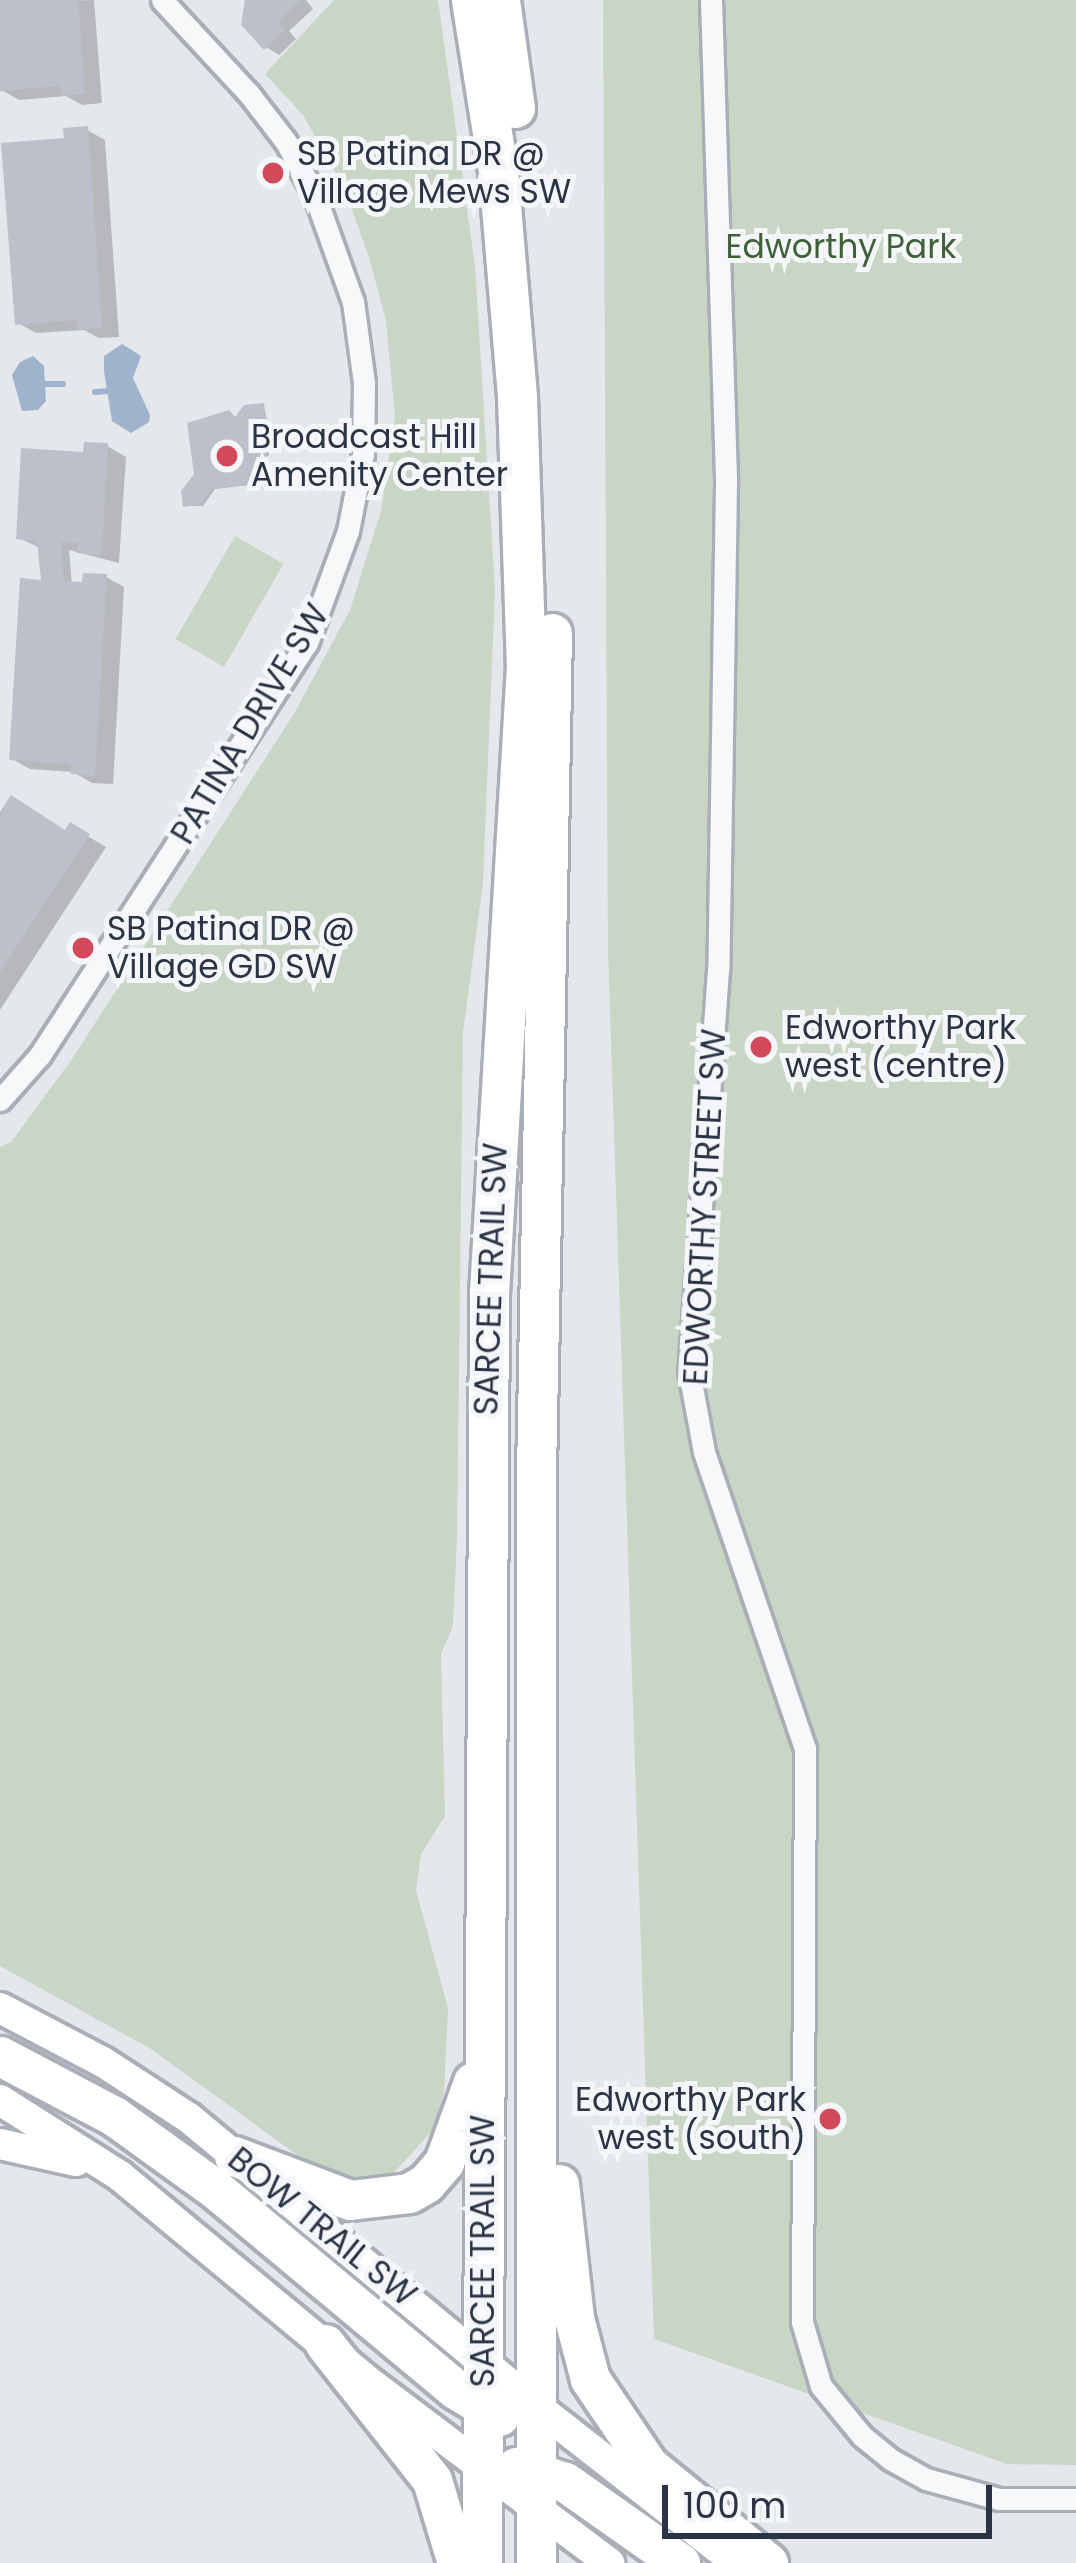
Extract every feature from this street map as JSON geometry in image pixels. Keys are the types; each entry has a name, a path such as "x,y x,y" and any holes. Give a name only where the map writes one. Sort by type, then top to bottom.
{"highway":[{"name":"SARCEE TRAIL SW","path":"471,0 498,170 518,397 526,665 488,1293 482,2563"},
{"name":"SARCEE TRAIL SW","path":"500,0 530,237 551,541 552,806 537,1426 536,2563"},
{"path":"234,2156 350,2200 409,2193 426,2183 444,2162 484,2055"},
{"path":"0,2056 114,2116 214,2188 481,2408 523,2417 536,2407"},
{"path":"538,2063 555,2147 574,2318 590,2379 648,2465 768,2563"},
{"path":"325,2344 431,2480 458,2563"},
{"path":"482,2470 536,2491 566,2482 680,2563"}],"main road":[{"name":"BOW TRAIL SW","path":"0,2008 103,2062 189,2118 536,2407 737,2563"},
{"path":"0,2100 120,2176 482,2470"},
{"path":"0,2144 20,2145 120,2176"},
{"path":"536,2491 609,2563"}],"street":[{"name":"PATINA DRIVE SW","path":"0,1100 40,1055 307,643 332,587 359,483 363,369 348,283 332,234 286,142 232,72 162,0"},
{"name":"EDWORTHY STREET SW","path":"711,0 726,508 718,970 689,1371 704,1452 805,1748 802,2322 821,2386 862,2436 890,2459 926,2480 999,2499 1076,2499"}],"green space":[{"path":"334,0 438,0 475,266 495,589 483,883 463,1032 457,1538 453,1626 441,1654 445,1816 421,1854 416,1890 448,2008 444,2091 433,2130 389,2178 348,2185 300,2157 151,2049 0,1966 0,1147 11,1142 72,1059 295,712 350,610 381,511 395,416 386,321 344,188 303,115 265,74"},
{"name":"Edworthy Park","path":"603,0 1076,0 1076,2465 1007,2464 654,2339 608,951"},
{"path":"235,536 283,564 224,667 175,639"}],"water":[{"path":"122,344 141,356 133,378 150,415 149,422 131,433 112,421 104,371 104,356"},
{"path":"33,356 44,366 46,401 38,410 22,411 12,375 20,362"}],"building":[{"path":"0,0 78,0 85,94 61,96 60,86 0,91"},
{"path":"245,0 301,0 278,22 285,30 264,50 241,25"},
{"path":"88,126 102,328 78,330 77,320 15,325 1,143 64,138 63,128"},
{"name":"Broadcast Hill Amenity Center","path":"264,403 266,423 258,435 265,439 267,455 260,456 263,482 212,489 199,505 183,507 181,491 194,474 187,423 229,410 235,417 244,405"},
{"path":"84,442 108,443 102,555 77,553 78,543 61,542 64,581 82,582 83,573 107,574 95,776 71,774 71,764 9,760 20,578 41,580 37,541 16,539 21,448 83,452"},
{"path":"11,795 65,830 70,822 90,834 0,972 0,812"}],"waterway":[{"path":"46,384 63,384"},
{"path":"95,392 108,391"}],"place":[{"name":"SB Patina DR @ Village Mews SW","path":"273,173"},
{"name":"Broadcast Hill Amenity Center","path":"227,456"},
{"name":"SB Patina DR @ Village GD SW","path":"83,948"},
{"name":"Edworthy Park west (centre)","path":"761,1047"},
{"name":"Edworthy Park west (south)","path":"830,2119"}]}
